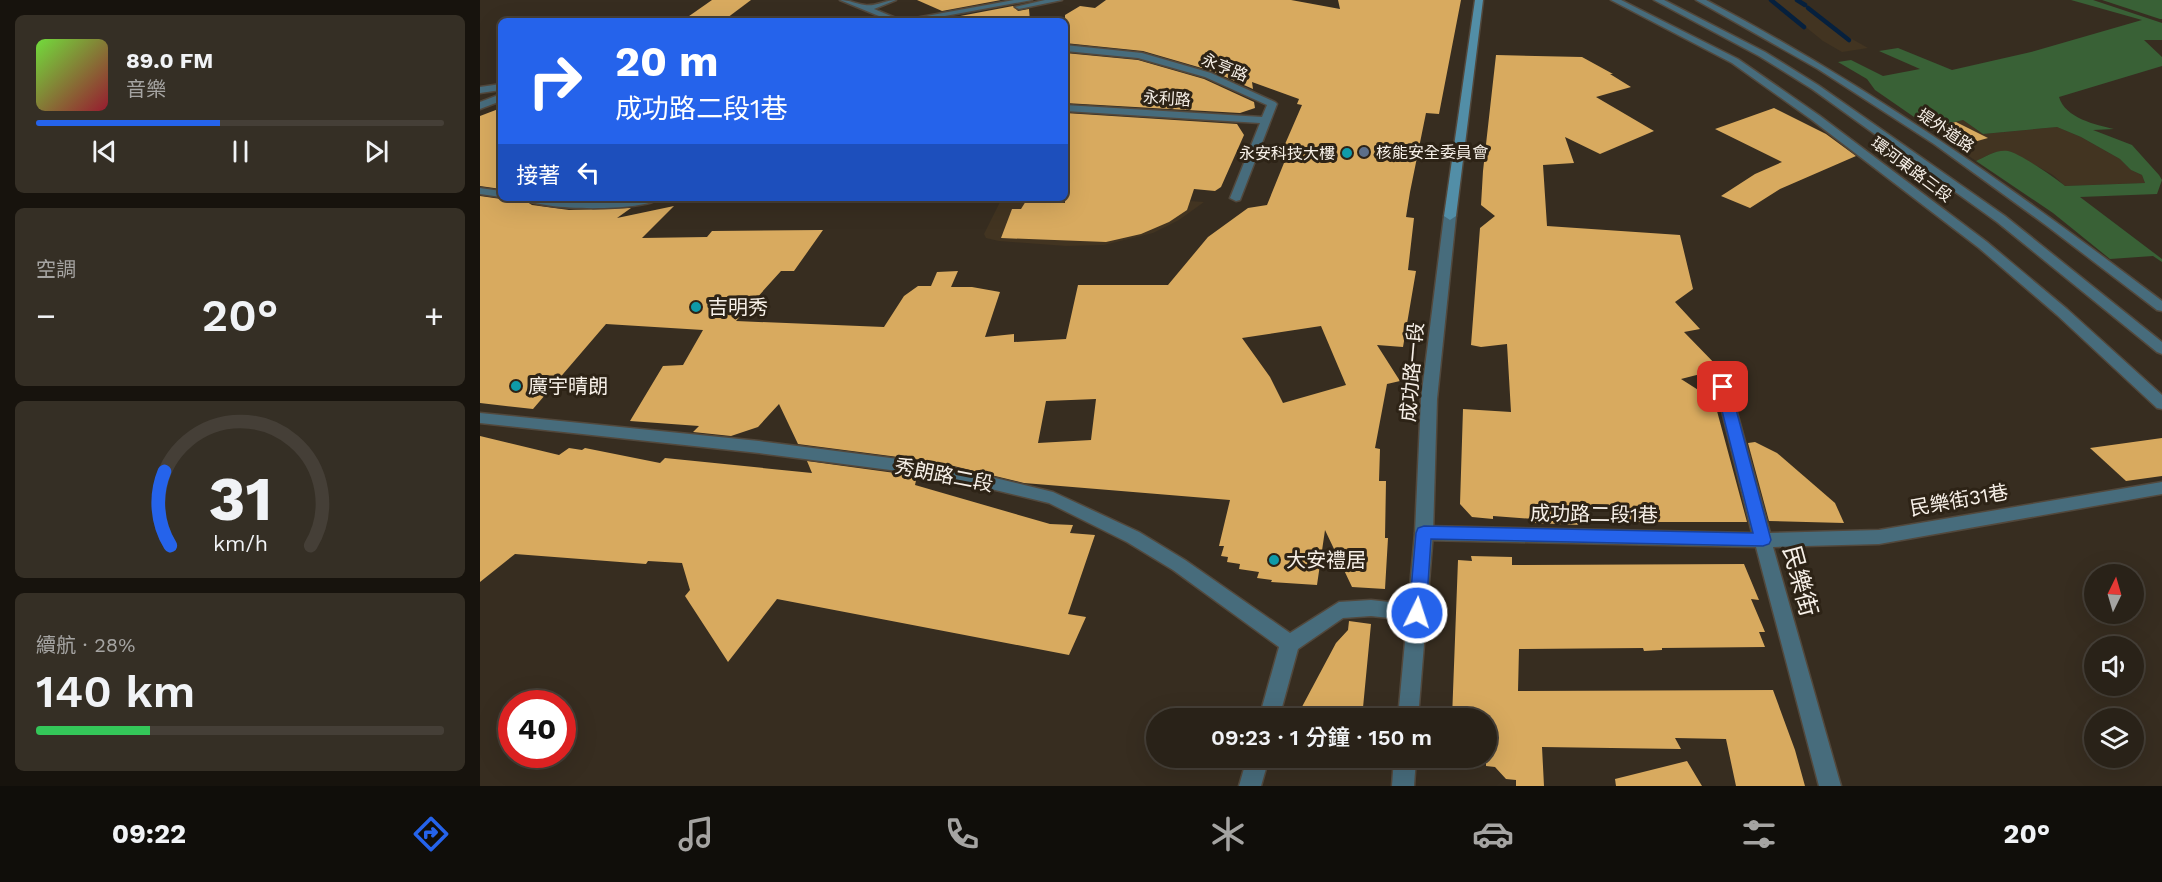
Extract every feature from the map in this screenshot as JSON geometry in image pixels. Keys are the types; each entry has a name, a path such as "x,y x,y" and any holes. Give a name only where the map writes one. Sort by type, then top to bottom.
{"main road":[{"path":"1450,216 1479,0"}],"street":[{"path":"844,0 892,18"},
{"path":"866,9 892,0"},
{"path":"919,18 1029,0"},
{"path":"953,18 1058,0"},
{"name":"環河東路三段","path":"1615,0 1735,61 1816,118 1983,245 2062,312 2162,404"},
{"name":"環河東路三段","path":"1658,0 1762,54 1815,87 2001,219 2162,349"},
{"name":"堤外道路","path":"1700,0 1812,61 1957,155 2162,307"},
{"name":"永亨路","path":"1068,48 1139,55 1208,75 1272,104 1266,120"},
{"path":"480,90 498,87"},
{"path":"483,104 498,99"},
{"name":"永利路","path":"1068,108 1266,120"},
{"path":"1236,198 1266,120"},
{"path":"480,191 498,194"},
{"path":"550,201 591,207 631,205 644,201"},
{"name":"成功路一段","path":"1409,708 1424,533 1429,399 1450,216"},
{"name":"民樂街","path":"1723,387 1830,786"},
{"name":"秀朗路二段","path":"480,418 759,447 937,470 1053,498 1133,537 1179,565 1290,644"},
{"name":"民樂街31巷","path":"1763,540 1879,537 2162,488"},
{"name":"成功路二段1巷","path":"1424,533 1763,540"},
{"path":"1272,708 1290,644 1339,610 1371,608 1417,613"},
{"path":"1250,786 1255,768"},
{"path":"1403,786 1404,768"}],"shaded area":[{"path":"1772,0 1797,0 1868,48 1842,52 1823,41"},
{"path":"1963,120 1983,134 2057,127 2081,137 2120,159 2131,170 2142,175 2145,183 2065,186 2053,175 2009,151 1993,153 1976,161 1930,128"},
{"path":"1091,194 1204,202 1179,220 1153,233 1104,245 1066,246 999,241 986,238 984,234 1000,201 1068,201 1068,198"}],"green space":[{"path":"2071,0 2093,0 2162,23 2162,40 2144,40 2162,57 2162,66 2059,97 2062,104 2074,115 2090,123 2114,129 2093,130 2132,145 2159,175 2162,180 2157,194 2080,197 2162,259 2162,262 2153,256 2110,259 2053,213 1976,161 1995,152 2008,151 2046,172 2065,186 2145,183 2142,175 2131,170 2120,159 2081,137 2057,127 1983,134 1963,120 1930,128 1875,90 1867,79 1838,62 1851,60 1883,76 1920,69 1879,51 1898,48 1952,70 2031,52 2142,20"},
{"path":"2102,0 2162,0 2162,19 2160,19"}],"building":[{"path":"712,0 751,0 727,18 686,18"},
{"path":"917,0 1001,0 942,11"},
{"path":"1106,0 1291,0 1340,9 1338,0 1461,0 1439,114 1426,113 1410,192 1406,217 1414,218 1408,270 1416,271 1403,347 1377,345 1400,381 1387,384 1375,448 1380,449 1379,481 1386,481 1385,538 1388,538 1385,589 1352,587 1325,530 1317,585 1271,582 1272,580 1257,578 1259,572 1239,569 1240,564 1227,562 1228,557 1221,556 1224,546 1219,546 1230,500 1024,483 937,462 798,444 779,404 758,427 731,436 693,432 699,426 630,421 663,366 683,365 703,330 606,324 533,409 480,403 480,196 498,199 498,201 526,201 532,205 569,210 631,208 617,218 674,206 642,238 707,237 712,231 823,230 794,271 781,271 736,321 884,327 904,296 918,286 931,286 937,272 958,271 951,287 972,287 1000,292 985,337 1014,334 1014,342 1066,339 1078,285 1168,285 1208,237 1248,208 1267,205 1286,158 1279,158 1302,105 1297,104 1299,99 1252,82 1253,89 1212,71 1143,51 1068,43 1068,18 1065,18 1065,15 1080,6 1095,8","holes":["1321,326 1346,385 1283,403 1270,377 1242,338","1096,399 1091,440 1038,443 1046,401"]},
{"path":"1013,6 1018,11 1029,9 1030,18 958,18 955,17"},
{"path":"1068,53 1138,60 1204,79 1254,102 1255,108 1240,113 1068,103"},
{"path":"1496,55 1582,57 1631,87 1596,97 1654,131 1600,154 1565,137 1574,163 1543,165 1547,226 1680,235 1693,289 1675,302 1700,329 1684,332 1720,369 1681,379 1714,400 1747,522 1618,522 1617,511 1578,508 1581,525 1535,523 1534,519 1472,517 1460,504 1463,409 1511,412 1507,344 1481,347 1471,345 1480,228 1495,216 1481,205"},
{"path":"1774,108 1826,134 1856,156 1780,189 1750,208 1721,196 1755,174 1782,162 1715,129"},
{"path":"498,109 498,189 480,186 480,116"},
{"path":"1068,113 1237,124 1244,135 1221,187 1215,191 1194,189 1187,210 1169,222 1141,234 1106,242 1001,238 1012,209 1021,209 1026,201 1065,203 1068,201"},
{"path":"1956,122 1988,138 1956,147 1930,128"},
{"path":"480,436 559,455 569,448 582,450 585,448 660,463 665,458 812,473 807,461 917,476 915,485 1050,524 1073,525 1070,533 1095,535 1068,614 1086,617 1069,655 777,599 728,662 685,596 690,590 682,563 648,561 646,564 515,554 480,582"},
{"path":"2162,438 2162,476 2126,481 2090,448"},
{"path":"1755,442 1777,453 1835,503 1844,523 1769,521 1748,443"},
{"path":"1471,556 1512,557 1512,565 1744,564 1759,600 1751,599 1765,632 1759,632 1765,647 1662,648 1662,650 1644,651 1643,648 1519,649 1518,691 1773,690 1795,750 1805,786 1736,786 1726,739 1675,738 1681,749 1542,747 1544,786 1516,786 1516,780 1506,779 1496,768 1497,708 1452,708 1458,560 1472,561"},
{"path":"1349,621 1371,624 1363,708 1301,708 1336,643 1348,630"},
{"path":"1687,761 1702,786 1616,786 1615,779"}],"waterway":[{"path":"1771,0 1804,27"},
{"path":"1797,0 1805,5"},
{"path":"1808,8 1849,40"}],"place":[{"name":"核能安全委員會","path":"1364,152"},
{"name":"永安科技大樓","path":"1347,153"},
{"name":"吉明秀","path":"696,307"},
{"name":"廣宇晴朗","path":"516,386"},
{"name":"大安禮居","path":"1274,560"}],"route":[{"path":"1417,613 1424,533 1763,540 1723,387"}]}
